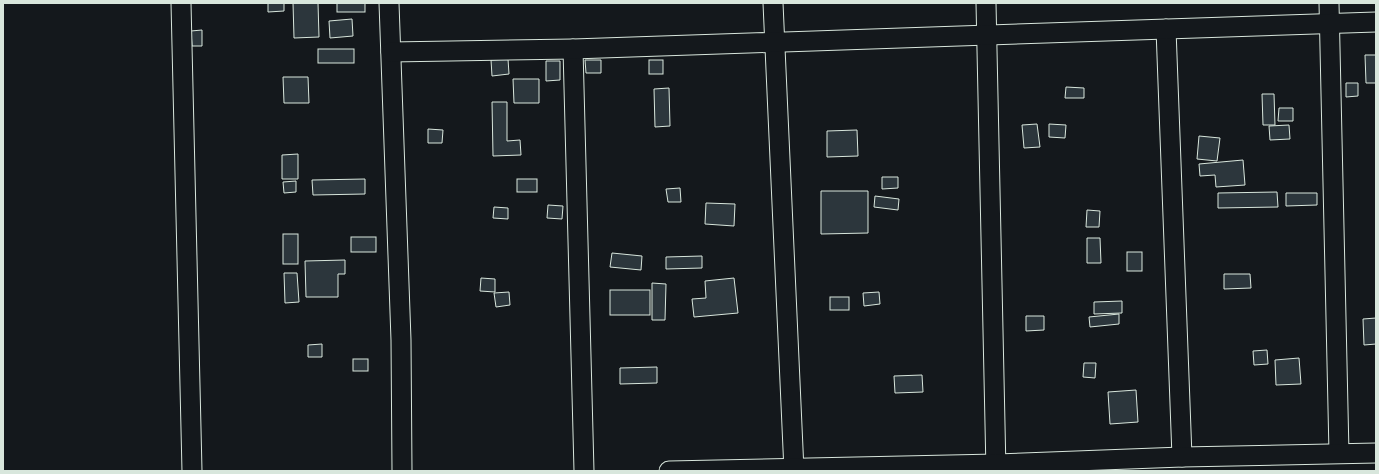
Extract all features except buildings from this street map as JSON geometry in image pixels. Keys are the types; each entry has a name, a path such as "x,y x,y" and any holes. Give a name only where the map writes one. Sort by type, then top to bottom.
{"street":[{"path":"181,3 192,471"},
{"path":"389,3 401,340 402,471"},
{"path":"773,3 794,469"},
{"path":"986,3 996,468"},
{"path":"1329,3 1340,453"},
{"path":"391,52 573,49 1376,22"},
{"path":"1166,29 1182,457"},
{"path":"573,49 584,471"},
{"path":"669,471 996,468 1182,457 1376,452"}]}
